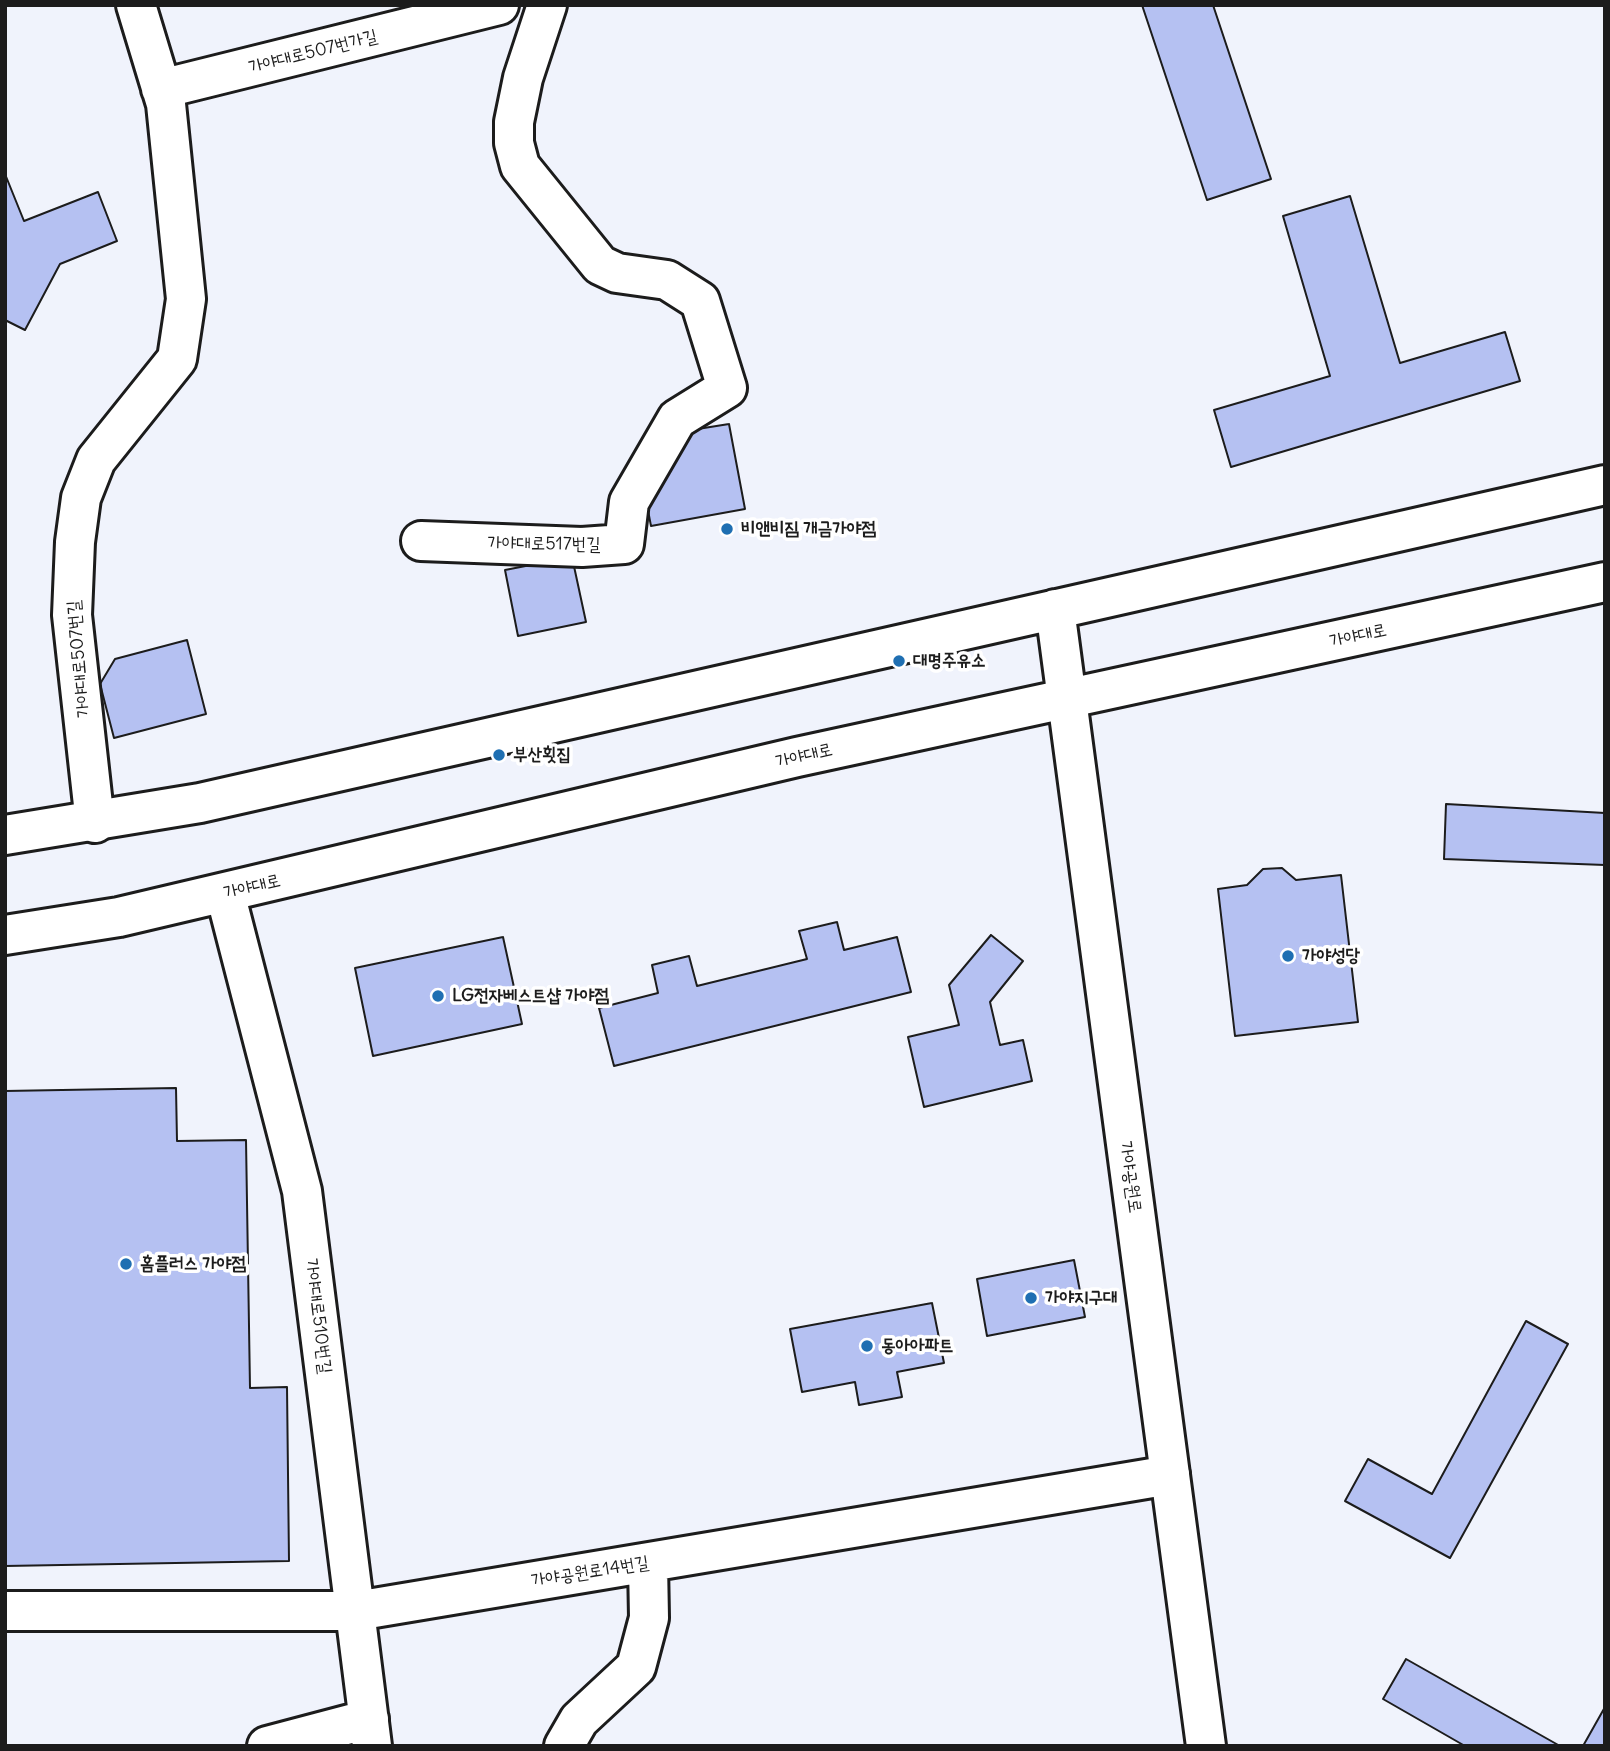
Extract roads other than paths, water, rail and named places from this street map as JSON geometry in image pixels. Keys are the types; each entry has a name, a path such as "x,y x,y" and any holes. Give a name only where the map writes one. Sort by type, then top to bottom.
{"main road":[{"path":"136,5 161,89"},
{"path":"450,12 499,5"},
{"name":"가야대로517번길","path":"421,541 582,547 624,544 629,502 677,419 727,387 700,301 667,280 617,274 600,265 520,166 514,143 514,122 523,78 547,5"},
{"name":"가야대로507번가길","path":"161,89 450,12"},
{"name":"가야대로507번길","path":"95,823 72,615 75,542 81,498 96,460 177,359 186,299 166,104 161,89"},
{"path":"5,835 95,823 200,803 1605,485"},
{"name":"가야대로","path":"5,935 119,917 797,757 1605,582"},
{"name":"가야공원로","path":"1055,609 1206,1746"},
{"name":"가야대로510번길","path":"225,893 302,1191 371,1733"},
{"name":"가야공원로14번길","path":"5,1611 356,1611 1170,1475"},
{"path":"564,1746 579,1720 636,1667 649,1618 648,1563"},
{"path":"267,1746 371,1733"}],"place":[{"name":"비앤비짐 개금가야점","path":"727,529"},
{"name":"대명주유소","path":"899,661"},
{"name":"부산횟집","path":"499,755"},
{"name":"가야성당","path":"1288,956"},
{"name":"LG전자베스트샵 가야점","path":"438,996"},
{"name":"홈플러스 가야점","path":"126,1264"},
{"name":"가야지구대","path":"1031,1298"},
{"name":"동아아파트","path":"867,1346"}]}
